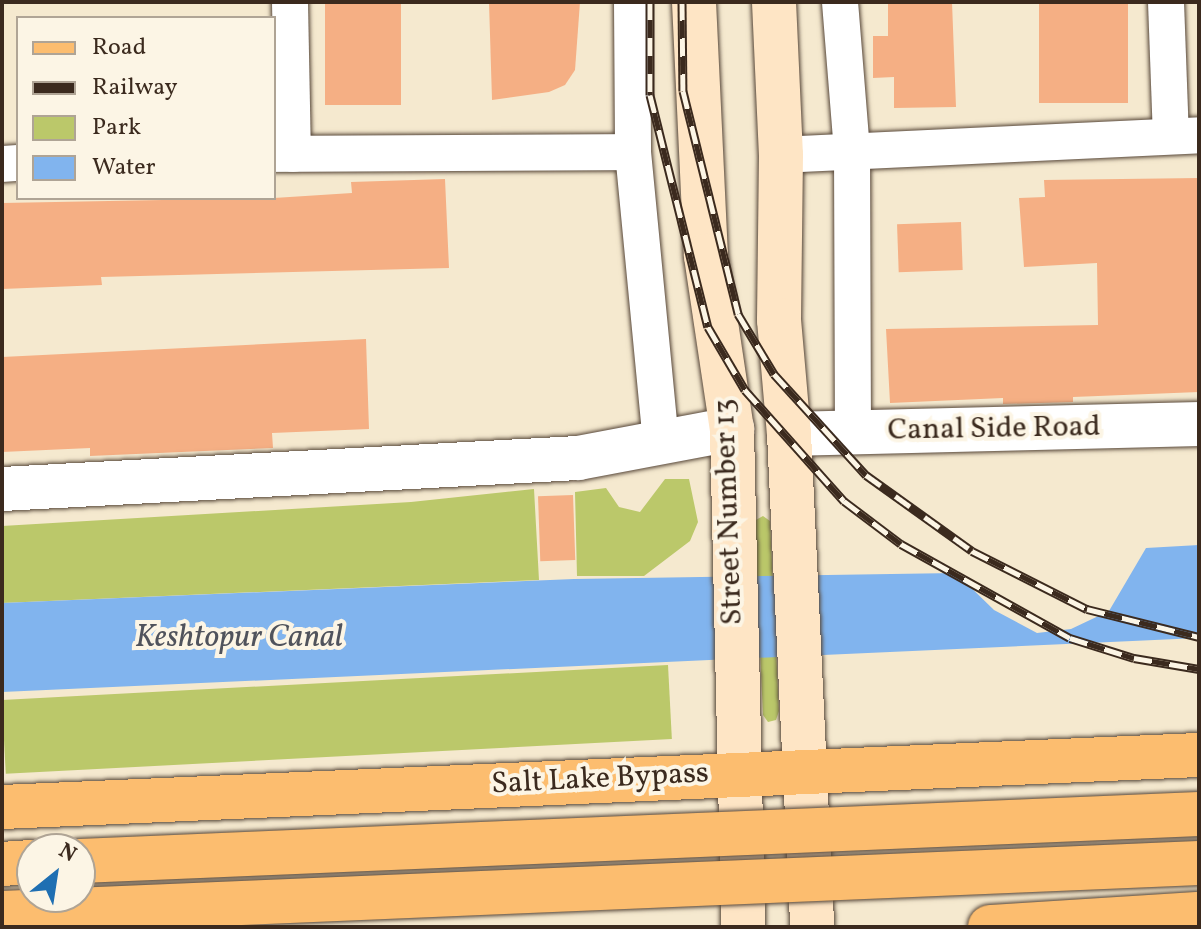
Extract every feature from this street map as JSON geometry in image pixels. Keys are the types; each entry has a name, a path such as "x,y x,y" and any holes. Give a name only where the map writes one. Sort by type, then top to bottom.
{"main road":[{"name":"Street Number 13","path":"694,2 706,256 732,440 735,710 743,927"},
{"name":"Street Number 13","path":"774,2 781,155 779,320 789,434 812,927"},
{"name":"Salt Lake Bypass","path":"2,807 737,772 1199,755"},
{"path":"96,860 1199,814"},
{"path":"2,913 1199,863"},
{"path":"990,927 1199,914"}],"street":[{"path":"290,2 284,154 633,152"},
{"path":"632,2 633,152 661,442"},
{"path":"840,2 852,151 853,432"},
{"path":"781,155 1185,135 1166,2"},
{"name":"Canal Side Road","path":"789,434 1199,424"},
{"path":"2,489 578,458 661,442 732,440"}],"green space":[{"path":"665,479 689,479 698,522 690,541 644,576 577,576 575,492 606,488 619,507 640,512"},
{"path":"534,489 539,580 2,603 2,526 411,502"},
{"path":"763,516 770,521 779,711 776,720 768,722 763,715 754,521"},
{"path":"668,665 672,739 6,774 2,700"}],"water":[{"name":"Keshtopur Canal","path":"1199,545 1199,638 2,692 2,603 574,579 956,573 994,610 1037,633 1071,629 1109,611 1146,548"}],"building":[{"path":"325,2 401,2 401,105 325,105"},
{"path":"489,2 580,2 575,70 565,85 549,92 492,100"},
{"path":"888,2 952,2 956,107 894,108 894,77 873,78 873,36 888,36"},
{"path":"1039,2 1128,2 1128,103 1039,103"},
{"path":"1199,178 1199,392 1073,397 1073,402 1003,404 1003,398 890,403 886,329 1098,325 1097,263 1024,267 1019,198 1045,197 1044,180"},
{"path":"445,179 449,268 101,277 102,285 2,289 2,203 276,200 352,193 351,182"},
{"path":"961,222 963,270 899,272 897,224"},
{"path":"366,339 369,429 272,433 273,448 90,456 90,448 2,452 2,357"},
{"path":"573,495 575,560 540,561 538,496"}],"railway":[{"path":"650,2 650,95 708,327 745,390 844,501 901,544 1070,638 1134,658 1199,669"},
{"path":"682,2 683,91 738,314 774,374 866,475 972,551 1087,609 1199,637"}]}
